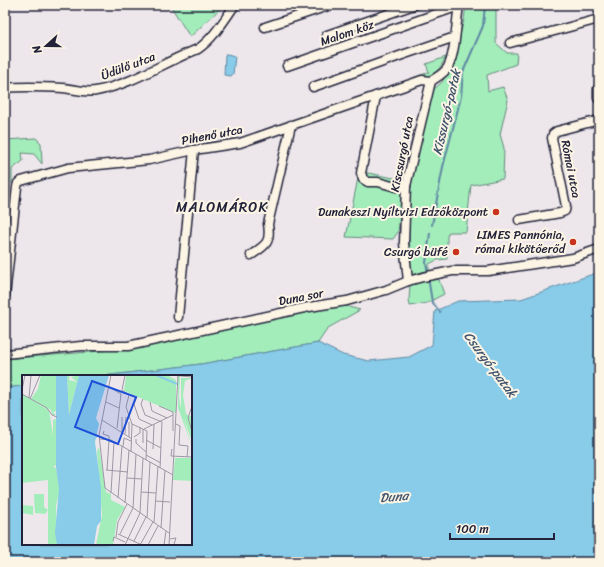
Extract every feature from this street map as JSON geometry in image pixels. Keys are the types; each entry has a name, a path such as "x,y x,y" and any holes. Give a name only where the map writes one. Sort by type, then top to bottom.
{"street":[{"name":"Üdülő utca","path":"5,88 27,86 95,91 115,86 150,72 198,49 212,36 235,5"},
{"path":"265,26 331,5"},
{"path":"327,35 414,5"},
{"path":"431,81 442,74 448,67 455,37 459,6"},
{"name":"Malom köz","path":"287,66 459,6"},
{"path":"510,43 599,19"},
{"path":"314,87 455,37"},
{"name":"Pihenő utca","path":"5,296 17,186 21,181 68,168 149,160 194,150 240,143 422,80 431,81"},
{"name":"Kiscsurgó utca","path":"408,280 404,238 406,186 431,81"},
{"path":"599,89 599,98"},
{"path":"376,96 361,173 363,179 368,182 378,182 396,187 406,186"},
{"name":"Római utca","path":"519,220 565,211 566,206 552,138 557,131 599,120"},
{"path":"251,255 269,242 270,233 268,224 291,125"},
{"path":"178,317 194,150"},
{"name":"Duna sor","path":"5,354 82,346 128,346 308,307 347,301 386,290 408,280 452,271 488,271 573,258 599,249"}],"green space":[{"path":"170,5 224,5 190,37"},
{"path":"466,5 496,5 496,43 507,53 517,53 516,64 487,75 488,91 503,87 508,100 500,134 504,148 503,179 471,185 466,232 449,232 447,236 447,259 437,260 429,264 429,270 434,278 439,280 444,294 427,303 410,306 410,190 419,145 433,90 442,82 451,68 464,20"},
{"path":"446,57 437,71 425,77 414,80 413,78 429,72 426,64"},
{"path":"36,138 41,143 42,164 34,154 22,153 23,161 12,169 12,183 5,184 5,140"},
{"path":"363,172 404,180 398,232 393,239 346,237 359,173"},
{"path":"334,303 360,310 328,328 318,343 201,364 111,375 22,375 22,386 5,388 5,359 125,349"}],"water":[{"path":"225,55 235,56 233,74 231,76 224,75"},
{"name":"Duna","path":"599,272 599,562 5,562 5,388 22,386 22,545 192,545 192,375 111,375 201,364 318,343 343,355 369,361 409,357 432,345 435,311 458,301 521,299"}],"waterway":[{"name":"Kissurgó-patak","path":"432,225 443,167 461,97 463,72 483,26 485,5"},
{"name":"Csurgó-patak","path":"428,273 426,263 430,233"},
{"name":"Csurgó-patak","path":"428,277 432,302 440,312"}],"place":[{"name":"Dunakeszi Nyíltvizi Edzőközpont","path":"496,212"},
{"name":"LIMES Pannónia, római kikötőerőd","path":"573,242"},
{"name":"Csurgó büfé","path":"456,252"}],"district":[{"name":"MALOMÁROK","path":"222,207"}]}
